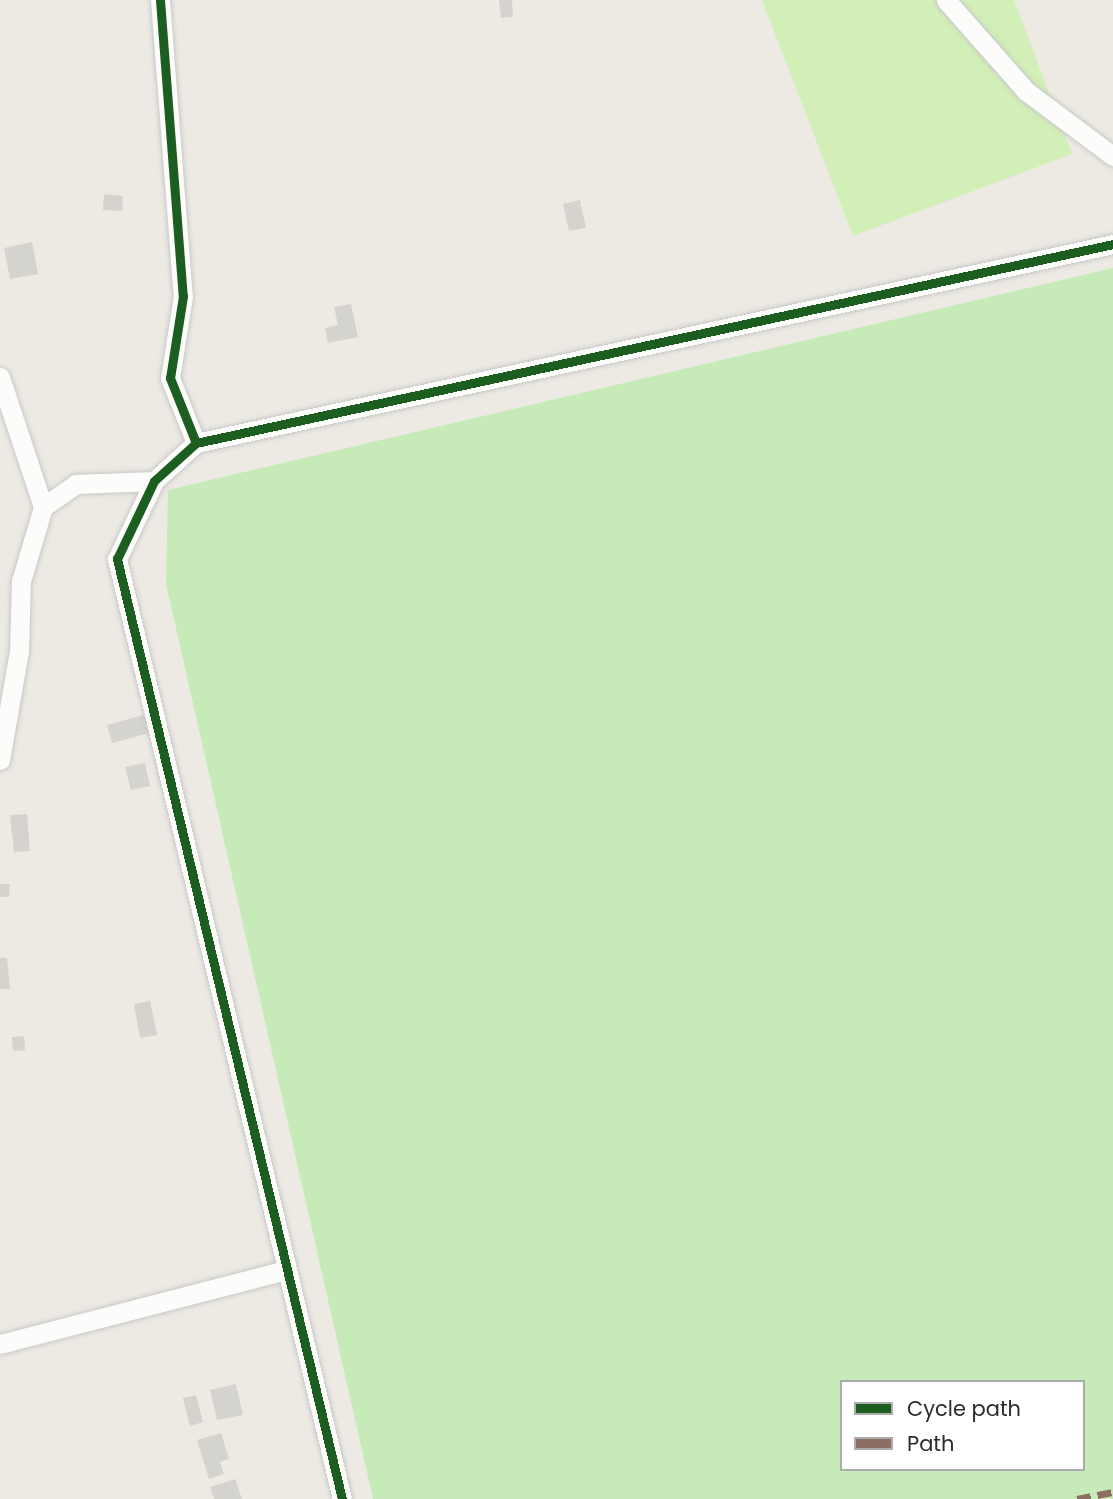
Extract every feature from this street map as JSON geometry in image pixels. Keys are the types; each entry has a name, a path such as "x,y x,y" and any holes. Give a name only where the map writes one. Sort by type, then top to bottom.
{"street":[{"path":"160,0 183,296 170,378 196,443"},
{"path":"946,0 1026,91 1113,156"},
{"path":"342,1499 117,559 154,481 196,443 1113,244"},
{"path":"0,377 43,507 21,580 19,651 0,760"},
{"path":"43,507 76,484 154,481"},
{"path":"0,1344 288,1270"}],"green space":[{"path":"762,0 1014,0 1072,154 853,236"},
{"path":"1113,268 1113,1499 373,1499 166,584 168,490"}],"building":[{"path":"499,0 512,0 513,17 501,18"},
{"path":"104,194 123,196 122,211 103,210"},
{"path":"580,200 586,228 569,231 563,204"},
{"path":"32,242 38,274 10,279 4,248"},
{"path":"351,304 358,337 328,343 325,328 338,325 334,307"},
{"path":"144,715 149,733 112,743 107,725"},
{"path":"145,763 150,786 131,790 125,767"},
{"path":"27,814 30,851 14,852 10,815"},
{"path":"0,884 10,884 9,897 0,897"},
{"path":"0,958 7,958 10,989 0,989"},
{"path":"150,1001 157,1035 140,1038 134,1004"},
{"path":"24,1036 25,1050 13,1051 12,1037"},
{"path":"236,1384 243,1415 217,1420 210,1390"},
{"path":"196,1395 203,1422 190,1426 183,1398"},
{"path":"221,1433 229,1459 220,1462 224,1474 209,1479 197,1440"},
{"path":"235,1479 242,1499 214,1499 210,1487"}],"marked path":[{"path":"1077,1499 1113,1492"}],"cycle path":[{"path":"160,0 183,296 170,378 196,443"},
{"path":"342,1499 117,559 154,481 196,443 1113,244"}]}
